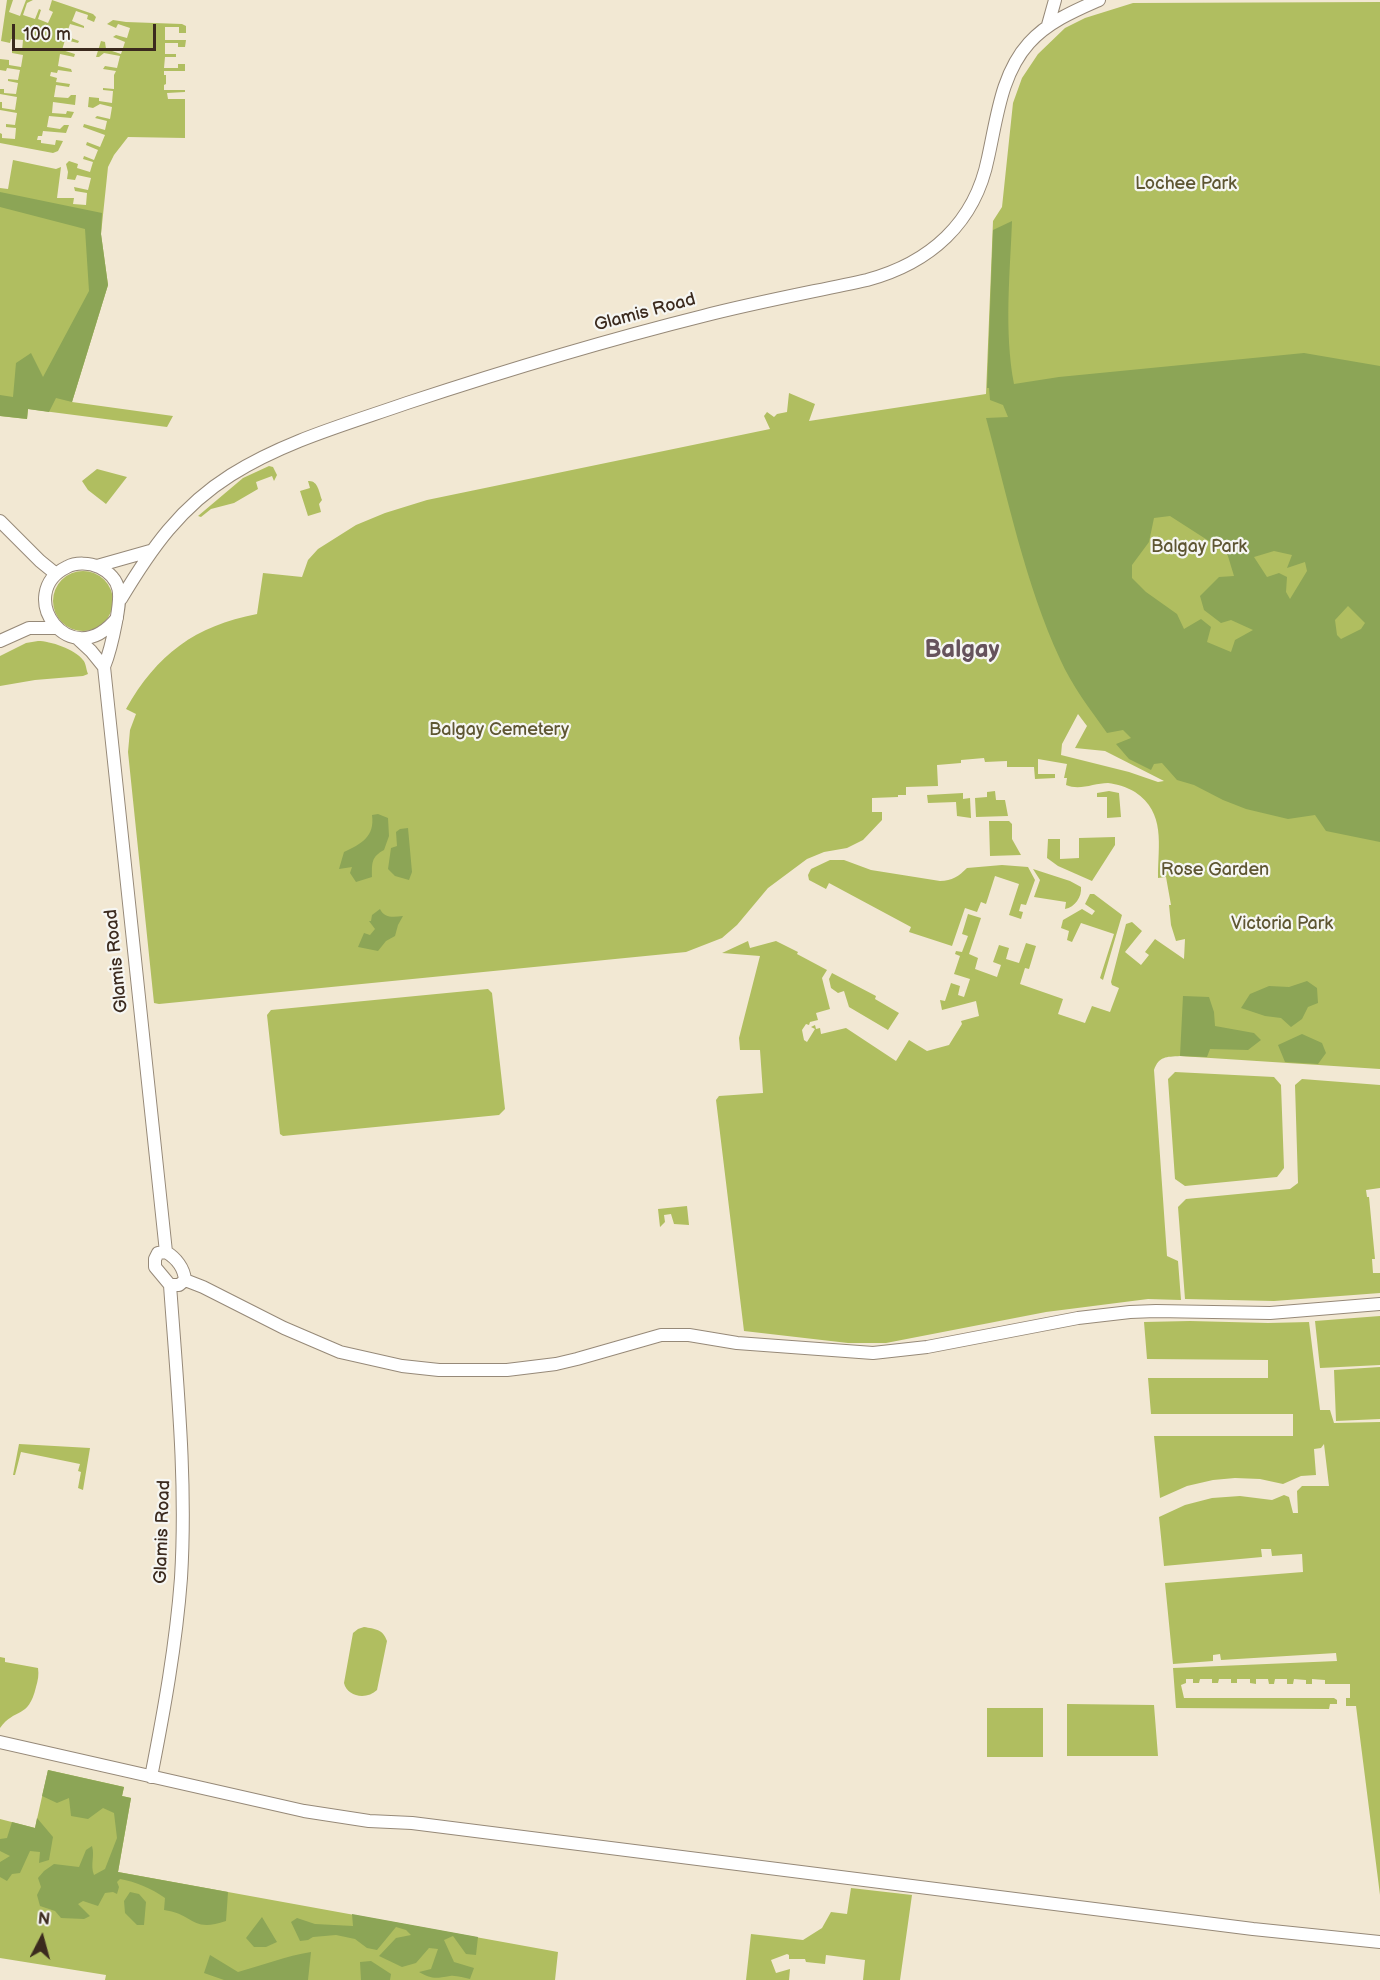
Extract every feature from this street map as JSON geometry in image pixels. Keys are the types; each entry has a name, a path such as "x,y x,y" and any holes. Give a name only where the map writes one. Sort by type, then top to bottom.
{"street":[{"name":"Glamis Road","path":"1048,25 1055,0"},
{"name":"Glamis Road","path":"151,1777 165,1707 180,1579 182,1467 170,1285 155,1267 158,1253 166,1252 104,667 112,647 121,599 150,551 177,519 229,476 274,450 548,358 703,316 886,275 924,256 953,230 974,201 983,180 1000,99 1012,68 1029,43 1072,6 1099,0"},
{"path":"0,521 56,574"},
{"path":"97,566 150,551"},
{"path":"104,667 76,638 57,628 49,617 45,605 46,594 56,574 69,566 83,563 97,566 109,574 117,585 121,599"},
{"path":"29,628 45,605"},
{"path":"76,638 92,637 107,630 117,618"},
{"path":"0,641 29,628 57,628"},
{"path":"166,1252 173,1256 182,1269 185,1280"},
{"path":"170,1285 179,1285 185,1280"},
{"path":"185,1280 312,1341 360,1357 402,1366 477,1371 556,1364 661,1335 689,1335 737,1343 873,1353 927,1347 1036,1325 1115,1314 1156,1311 1270,1313 1380,1304"},
{"path":"0,1742 286,1807 340,1817 412,1823 1254,1929 1380,1942"}],"green space":[{"path":"7,0 13,0 9,12 20,16 26,0 33,0 27,3 23,15 35,19 39,9 41,10 38,19 48,23 53,12 49,10 52,0 96,17 94,22 87,19 88,15 76,11 72,21 84,28 70,24 66,36 79,41 78,43 65,40 62,50 75,54 74,57 60,54 58,66 71,69 72,72 58,70 57,73 51,72 50,76 57,78 56,82 70,84 69,87 56,85 54,97 68,98 76,95 75,105 53,102 52,113 74,112 71,118 49,116 47,127 60,129 64,125 69,125 66,133 43,131 42,136 38,136 37,140 41,140 41,143 55,145 56,140 63,141 58,151 53,153 0,143 0,133 2,138 15,139 16,128 6,127 6,124 15,125 17,113 0,110 0,102 2,102 2,108 15,110 17,97 0,94 0,89 4,89 4,93 16,94 18,83 8,81 8,79 18,80 20,70 7,68 6,71 0,70 0,59 9,60 9,65 21,67 23,55 12,53 12,50 22,51 23,40 11,39 10,43 1,41"},
{"path":"1380,2 1380,1069 1180,1056 1167,1057 1158,1062 1154,1070 1167,1256 1178,1261 1181,1300 1148,1299 1046,1312 886,1343 848,1343 744,1331 716,1100 719,1096 763,1093 760,1050 740,1050 739,1038 760,956 722,953 748,941 750,948 776,941 827,970 822,978 830,1009 816,1013 818,1020 810,1022 809,1025 806,1024 802,1030 804,1040 807,1042 815,1029 811,1027 815,1025 816,1029 820,1028 821,1034 846,1028 896,1061 909,1040 927,1051 949,1045 962,1024 961,1021 979,1016 976,1001 942,1010 940,1000 945,1001 951,983 960,986 958,995 964,997 970,979 954,974 960,956 955,954 956,951 962,952 968,936 962,934 968,914 981,918 969,954 978,958 975,969 997,977 1001,965 993,962 999,945 1009,948 1006,959 1019,963 1026,943 1036,946 1029,969 1025,968 1020,984 1063,999 1058,1014 1085,1023 1092,1006 1110,1012 1119,988 1111,982 1126,924 1132,922 1142,931 1125,952 1141,965 1149,955 1145,952 1155,939 1184,959 1185,939 1176,941 1171,925 1169,905 1171,905 1166,877 1158,878 1159,841 1156,819 1152,810 1135,792 1118,785 1103,783 1071,787 1066,785 1067,778 1064,778 1067,764 1038,759 1038,774 1055,774 1055,778 1035,779 1034,767 1007,767 1007,761 985,762 984,758 937,765 938,786 906,787 906,795 872,798 872,812 882,812 882,820 863,840 847,848 824,852 807,859 768,888 737,925 722,938 686,952 154,1003 128,752 130,730 136,714 126,709 151,673 165,658 196,635 235,619 257,614 263,573 302,577 308,560 318,549 356,525 385,513 427,500 770,429 764,416 767,412 774,417 787,412 789,393 815,404 809,421 986,394 993,221 1002,207 1013,103 1022,78 1038,54 1065,28 1085,18 1133,3","holes":["1078,714 1087,726 1075,748 1105,751 1164,781 1158,782 1129,772 1061,755 1062,744"]},
{"path":"113,20 186,26 186,33 179,33 179,27 165,27 165,40 186,40 185,47 178,47 178,43 165,43 165,54 176,54 176,57 165,57 164,68 178,68 178,64 185,64 185,71 164,71 166,84 164,90 185,90 185,92 167,93 168,99 185,99 185,138 128,137 108,167 101,234 108,285 72,402 173,416 167,427 28,409 27,419 0,416 0,188 8,189 13,160 56,169 61,167 57,198 74,198 73,204 86,205 87,193 75,191 74,187 88,190 91,178 77,175 75,180 67,179 66,164 69,161 78,164 77,168 90,172 93,162 83,159 84,156 94,160 98,150 86,145 87,142 100,147 105,135 83,127 84,124 105,130 107,121 95,118 97,116 110,119 112,107 100,104 93,108 88,107 89,97 112,103 113,91 103,90 103,88 114,89 116,71 103,69 105,66 117,68 120,56 104,53 96,57 101,41 105,42 106,49 121,54 125,42 113,37 116,35 127,38 130,28 118,24 116,28 107,24"},
{"path":"0,192 102,213 101,234 108,285 72,402 56,398 49,412 28,409 27,419 0,416 0,395 13,397 16,363 31,353 43,377 89,291 85,229 0,207"},
{"name":"Balgay Park","path":"1012,221 1008,323 1014,384 1059,377 1304,353 1380,366 1380,842 1326,831 1315,815 1288,819 1246,809 1194,785 1177,780 1162,763 1154,764 1151,770 1129,759 1116,744 1131,738 1123,730 1107,733 1076,688 1060,659 1027,571 986,418 1008,417 1003,405 990,400 989,388 987,388 993,230","holes":["1170,516 1212,543 1224,543 1234,576 1219,577 1200,596 1204,610 1221,623 1231,620 1253,630 1235,640 1231,652 1207,642 1211,627 1201,619 1184,629 1177,614 1146,592 1132,578 1132,565 1149,542 1154,518","1274,551 1292,555 1287,568 1305,562 1307,571 1290,599 1286,592 1287,577 1279,573 1267,577 1254,557","1348,606 1365,623 1361,629 1341,639 1337,635 1335,620"]},
{"path":"269,466 273,467 277,475 274,481 272,476 256,482 258,489 234,503 211,509 201,517 198,516 243,478"},
{"path":"97,469 127,477 106,504 88,490 82,481"},
{"path":"308,481 316,484 322,500 319,504 321,512 308,516 300,491 310,488"},
{"path":"77,571 89,571 100,576 108,584 113,601 111,613 100,626 89,631 77,631 66,626 58,618 53,607 53,595 58,584 66,576"},
{"path":"49,642 74,652 84,661 88,674 0,686 0,656 26,643"},
{"path":"995,791 996,800 1005,800 1008,816 976,817 975,798 987,797 987,792"},
{"path":"1109,791 1119,793 1121,817 1107,818 1107,797 1097,797 1097,793"},
{"path":"963,793 963,799 970,798 971,818 957,816 956,802 928,803 927,795"},
{"path":"378,814 388,818 389,836 384,850 373,861 372,877 356,882 350,873 352,867 339,869 344,852 366,839 371,829 372,815"},
{"path":"989,821 1009,821 1012,824 1012,839 1021,855 990,856"},
{"path":"408,828 412,872 409,880 395,876 388,869 391,848 397,846 396,832"},
{"path":"1115,837 1115,845 1092,881 1058,866 1047,858 1048,839 1060,839 1060,859 1079,858 1079,838"},
{"path":"830,860 844,860 871,870 940,881 955,878 967,868 1002,865 1028,867 1035,880 1026,905 1021,904 1019,911 1023,912 1021,919 1009,915 1019,884 995,876 986,904 981,902 977,912 965,908 952,946 909,932 911,927 829,883 826,889 809,880 808,875 811,869"},
{"path":"1033,869 1081,887 1077,901 1065,909 1066,902 1034,897 1040,880"},
{"path":"1090,894 1094,894 1122,915 1103,980 1100,978 1114,934 1081,923 1072,942 1067,940 1069,931 1061,928 1063,920 1082,909 1092,915 1095,911 1085,904"},
{"path":"380,909 387,916 403,916 395,936 386,941 378,951 358,947 364,933 370,935 375,929 369,921 372,915"},
{"path":"832,973 876,996 875,999 899,1013 888,1030 849,1007 844,991 838,993 831,988 829,979"},
{"path":"1307,981 1317,988 1318,1003 1308,1007 1302,1019 1291,1027 1281,1018 1265,1016 1241,1008 1250,994 1269,986 1289,987"},
{"path":"488,989 492,993 505,1109 499,1115 283,1136 280,1134 267,1015 271,1010"},
{"path":"1183,996 1209,997 1214,1012 1215,1026 1254,1033 1261,1040 1248,1050 1210,1049 1207,1057 1180,1056"},
{"path":"1302,1034 1322,1043 1326,1053 1318,1064 1285,1062 1278,1045"},
{"path":"1175,1072 1274,1077 1281,1085 1284,1168 1277,1177 1185,1186 1175,1179 1168,1079"},
{"path":"1302,1079 1380,1085 1380,1188 1366,1190 1367,1197 1369,1197 1375,1259 1372,1259 1373,1273 1380,1273 1380,1293 1274,1301 1185,1299 1178,1207 1186,1199 1290,1189 1298,1183 1295,1085"},
{"path":"687,1206 689,1225 674,1224 671,1214 664,1215 665,1222 660,1227 658,1209"},
{"path":"1380,1316 1380,1365 1320,1368 1315,1321"},
{"path":"1144,1322 1309,1322 1320,1410 1330,1410 1334,1423 1380,1422 1380,1895 1356,1706 1346,1706 1346,1698 1350,1698 1350,1684 1325,1684 1325,1680 1312,1679 1312,1684 1306,1684 1306,1680 1294,1679 1293,1684 1287,1684 1287,1679 1275,1679 1274,1684 1269,1684 1268,1679 1256,1679 1256,1684 1250,1683 1250,1679 1237,1679 1237,1683 1231,1683 1231,1679 1219,1679 1218,1683 1212,1683 1212,1679 1200,1679 1199,1683 1193,1683 1193,1679 1186,1679 1186,1683 1181,1685 1184,1698 1334,1698 1337,1704 1330,1704 1329,1709 1176,1708 1173,1668 1337,1661 1336,1653 1221,1660 1220,1654 1213,1655 1213,1661 1173,1664 1165,1583 1303,1572 1302,1554 1272,1556 1271,1549 1261,1549 1262,1557 1164,1566 1159,1517 1185,1505 1212,1498 1240,1496 1272,1500 1284,1495 1289,1497 1293,1513 1298,1513 1297,1491 1302,1486 1329,1486 1324,1444 1321,1448 1314,1449 1316,1475 1301,1476 1283,1484 1260,1479 1213,1480 1187,1486 1160,1498 1154,1436 1293,1436 1293,1414 1151,1414 1148,1378 1268,1378 1268,1360 1147,1359"},
{"path":"1380,1367 1380,1419 1336,1421 1334,1370"},
{"path":"19,1444 90,1448 83,1490 78,1488 80,1464 21,1452 15,1475 13,1475"},
{"path":"364,1627 381,1632 387,1641 377,1690 368,1695 358,1696 349,1691 344,1683 353,1633"},
{"path":"0,1657 5,1658 5,1662 38,1668 38,1680 29,1704 0,1728"},
{"path":"1067,1704 1154,1705 1158,1756 1067,1756"},
{"path":"987,1708 1043,1708 1043,1757 987,1757"},
{"path":"48,1770 124,1787 122,1796 131,1798 118,1872 558,1952 555,1980 105,1980 106,1975 0,1958 0,1819 35,1828"},
{"path":"48,1770 124,1787 122,1796 131,1798 118,1872 228,1892 226,1921 206,1925 193,1922 174,1912 164,1910 165,1898 154,1891 120,1879 117,1882 119,1887 117,1894 105,1893 98,1906 83,1901 78,1904 90,1916 84,1919 61,1918 55,1911 40,1906 37,1895 41,1887 38,1878 44,1871 54,1864 79,1867 86,1850 92,1846 94,1875 105,1869 117,1838 114,1813 103,1808 88,1819 71,1816 69,1798 57,1803 42,1796"},
{"path":"37,1818 53,1837 49,1860 39,1863 40,1852 30,1851 20,1873 12,1874 7,1881 0,1877 0,1862 10,1856 0,1851 0,1839 7,1838 12,1822 35,1828"},
{"path":"851,1888 912,1895 900,1980 863,1980 865,1960 826,1955 825,1964 806,1962 805,1959 789,1959 787,1954 771,1960 776,1973 790,1969 789,1980 746,1980 751,1934 803,1940 822,1928 831,1912 847,1914"},
{"path":"130,1892 139,1894 146,1902 144,1925 137,1925 125,1913 124,1901"},
{"path":"352,1914 478,1937 476,1955 466,1954 453,1936 444,1940 454,1962 474,1968 470,1979 455,1976 438,1978 419,1972 431,1969 438,1949 429,1948 416,1963 402,1967 379,1956 396,1938 411,1935 406,1930 396,1927 377,1950 367,1948 355,1939 336,1935 313,1937 300,1941 291,1922 297,1918 315,1924 353,1926"},
{"path":"262,1917 277,1942 266,1947 254,1947 246,1938"},
{"path":"311,1952 308,1980 224,1980 204,1973 210,1955 238,1972"},
{"path":"371,1961 391,1974 390,1980 361,1980 360,1962"}],"district":[{"name":"Balgay","path":"962,651"}],"park label":[{"name":"Lochee Park","path":"1186,184"},
{"name":"Balgay Cemetery","path":"499,730"},
{"name":"Rose Garden","path":"1215,870"},
{"name":"Victoria Park","path":"1282,924"}]}
